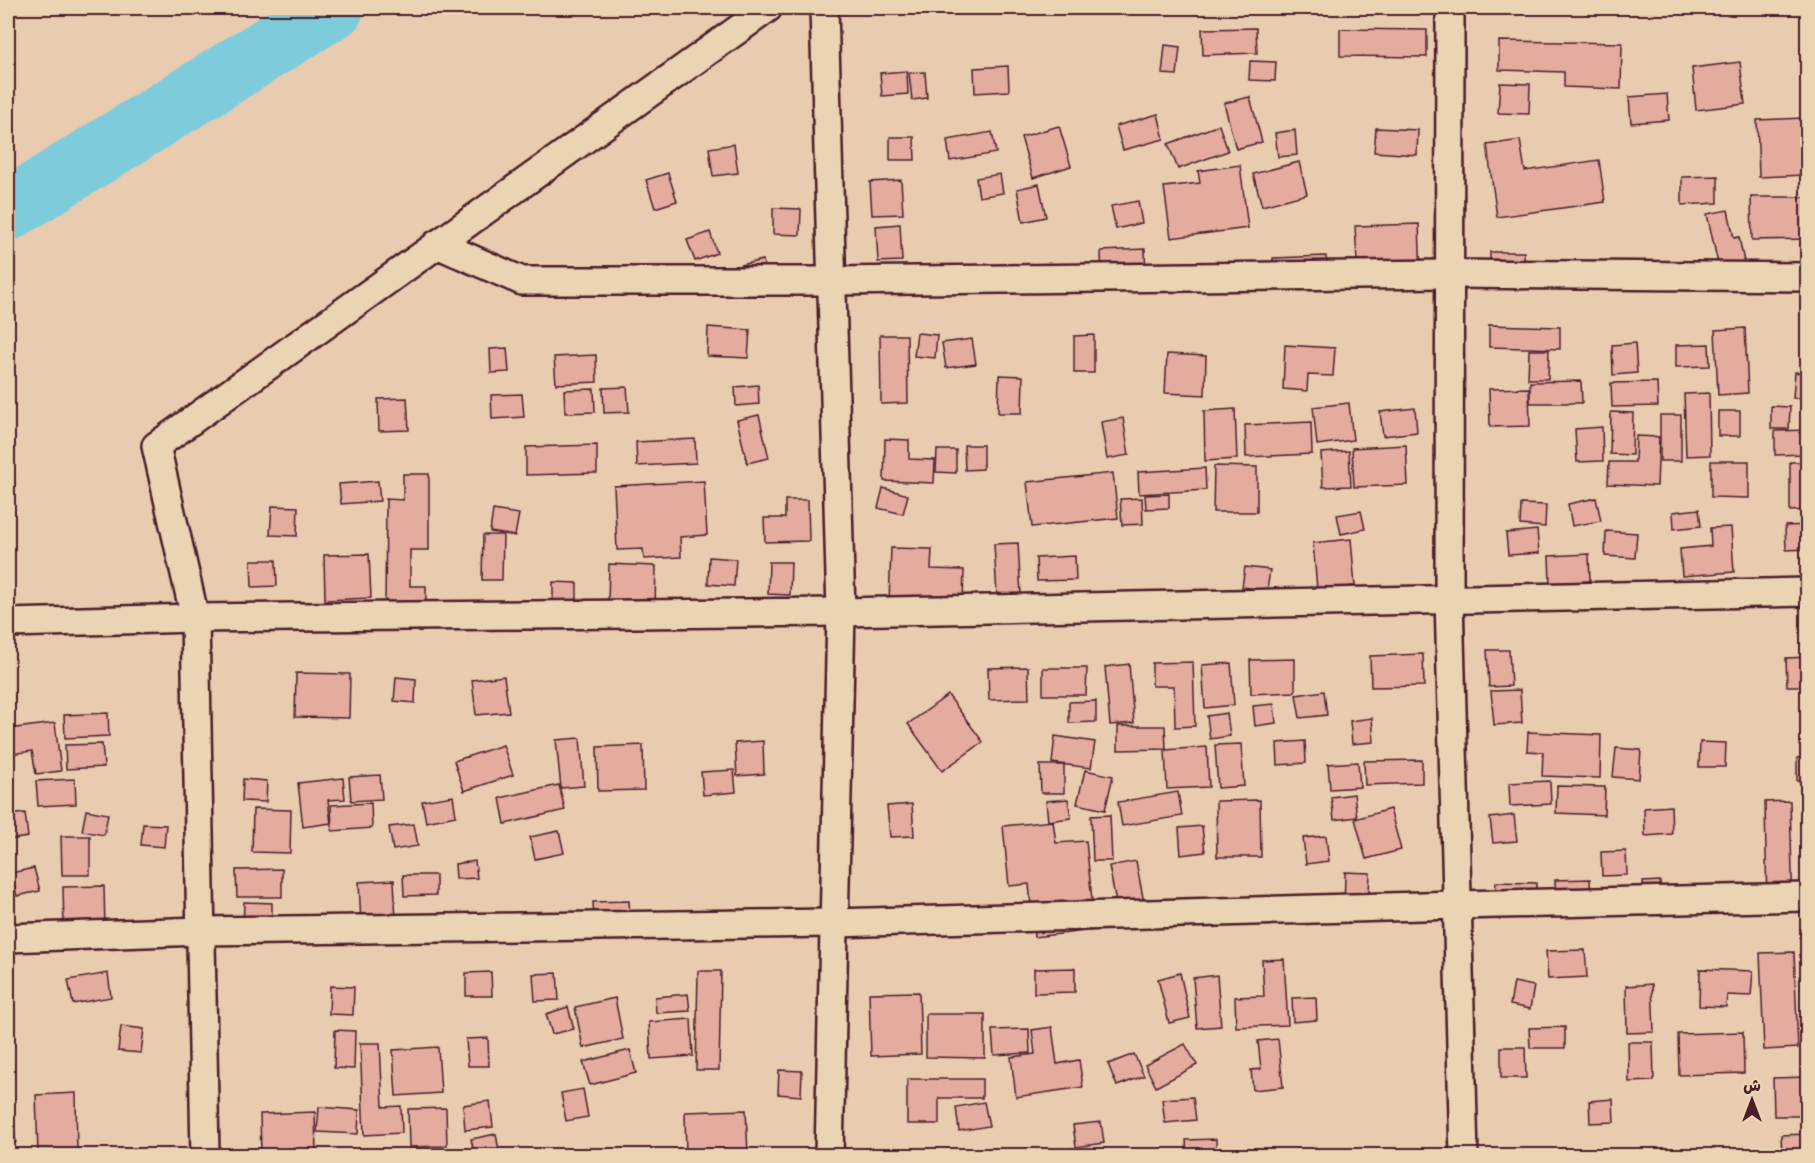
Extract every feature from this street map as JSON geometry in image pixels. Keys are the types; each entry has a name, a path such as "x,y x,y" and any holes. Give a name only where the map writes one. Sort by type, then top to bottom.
{"street":[{"path":"205,1155 195,618 156,446 768,8"},
{"path":"824,8 841,612 829,1155"},
{"path":"1450,8 1449,599 1464,1155"},
{"path":"437,244 522,281 832,281 1450,274 1808,277"},
{"path":"8,623 195,618 841,612 1808,592"},
{"path":"8,938 200,931 834,923 1808,897"}],"building":[{"path":"1256,28 1257,53 1203,55 1202,29"},
{"path":"1340,29 1427,30 1427,57 1340,56"},
{"path":"1499,41 1622,43 1621,89 1564,87 1564,72 1499,70"},
{"path":"1165,45 1180,47 1177,75 1162,74"},
{"path":"1250,61 1276,62 1275,81 1249,80"},
{"path":"1740,62 1745,104 1696,110 1692,68"},
{"path":"1008,66 1009,91 975,93 974,68"},
{"path":"907,71 908,94 882,96 880,73"},
{"path":"925,72 927,98 912,100 909,73"},
{"path":"1500,83 1530,84 1529,114 1498,113"},
{"path":"1667,94 1669,120 1631,123 1629,97"},
{"path":"1250,97 1262,142 1236,149 1224,103"},
{"path":"1158,114 1164,139 1123,150 1116,126"},
{"path":"1803,118 1805,175 1759,177 1757,120"},
{"path":"1219,125 1228,151 1178,169 1168,144"},
{"path":"1059,126 1071,166 1033,178 1021,137"},
{"path":"1376,128 1418,130 1417,155 1374,152"},
{"path":"1295,130 1297,155 1278,157 1275,133"},
{"path":"992,132 996,153 950,161 947,140"},
{"path":"890,137 914,137 915,160 890,160"},
{"path":"1520,140 1525,171 1599,160 1605,202 1497,217 1487,145"},
{"path":"734,144 738,173 713,176 709,148"},
{"path":"1299,162 1307,194 1262,206 1253,174"},
{"path":"1240,165 1248,228 1171,238 1164,187 1200,183 1198,171"},
{"path":"668,173 677,201 655,208 646,180"},
{"path":"1000,174 1003,193 979,197 976,178"},
{"path":"1718,176 1718,203 1682,205 1682,177"},
{"path":"901,180 903,214 872,215 870,182"},
{"path":"1039,184 1046,217 1023,222 1017,189"},
{"path":"1751,197 1808,197 1808,239 1752,240"},
{"path":"1138,201 1142,223 1116,229 1111,206"},
{"path":"773,208 801,209 800,235 773,234"},
{"path":"1728,210 1734,238 1739,237 1744,262 1719,268 1707,214"},
{"path":"900,224 902,261 878,262 876,226"},
{"path":"1419,224 1421,276 1358,279 1355,226"},
{"path":"710,232 717,253 695,261 687,240"},
{"path":"1145,249 1146,277 1102,279 1101,251"},
{"path":"1490,252 1524,252 1524,284 1490,284"},
{"path":"1326,256 1327,281 1274,284 1273,258"},
{"path":"763,260 768,287 746,292 740,265"},
{"path":"1489,325 1560,327 1560,349 1489,347"},
{"path":"708,327 750,330 748,358 707,356"},
{"path":"1745,328 1748,393 1718,395 1715,330"},
{"path":"917,333 937,335 935,358 914,356"},
{"path":"880,335 907,335 908,403 881,404"},
{"path":"1094,335 1094,373 1074,373 1074,336"},
{"path":"972,339 976,364 946,368 942,343"},
{"path":"1635,343 1637,373 1613,375 1612,345"},
{"path":"1709,344 1710,366 1676,367 1676,345"},
{"path":"1285,345 1335,348 1333,376 1308,375 1307,391 1283,389"},
{"path":"507,348 509,372 491,373 490,349"},
{"path":"1529,350 1549,350 1548,379 1528,379"},
{"path":"1167,354 1206,356 1205,395 1165,393"},
{"path":"596,355 597,382 556,384 554,357"},
{"path":"1795,372 1808,374 1808,399 1793,398"},
{"path":"999,375 1023,376 1022,413 998,413"},
{"path":"1581,381 1582,403 1530,403 1530,382"},
{"path":"1657,382 1658,406 1612,407 1611,383"},
{"path":"758,385 759,404 736,406 735,387"},
{"path":"627,387 629,412 604,413 603,388"},
{"path":"1529,388 1530,426 1490,427 1489,389"},
{"path":"594,389 595,412 565,413 564,390"},
{"path":"1709,393 1710,455 1686,456 1684,394"},
{"path":"522,394 524,417 492,419 491,395"},
{"path":"407,398 409,430 379,431 378,399"},
{"path":"1349,403 1353,440 1317,445 1313,407"},
{"path":"1771,406 1790,407 1789,429 1771,429"},
{"path":"1415,408 1417,432 1383,436 1380,412"},
{"path":"1235,409 1237,459 1205,461 1204,411"},
{"path":"1718,411 1740,411 1740,436 1718,436"},
{"path":"1611,412 1633,413 1632,455 1610,454"},
{"path":"759,415 769,458 747,463 737,420"},
{"path":"1660,415 1681,415 1681,461 1660,461"},
{"path":"1123,418 1129,455 1107,459 1101,422"},
{"path":"1311,422 1312,454 1246,457 1245,425"},
{"path":"1602,427 1603,461 1577,462 1575,429"},
{"path":"1808,430 1808,454 1775,455 1775,431"},
{"path":"1636,436 1659,437 1657,486 1608,484 1609,462 1635,462"},
{"path":"695,439 696,463 637,466 636,442"},
{"path":"885,439 909,440 909,459 935,460 934,483 884,481"},
{"path":"597,445 597,473 526,475 526,447"},
{"path":"964,445 983,445 983,469 965,470"},
{"path":"1406,445 1408,485 1354,487 1352,448"},
{"path":"937,450 956,450 956,473 936,472"},
{"path":"1349,451 1351,486 1323,487 1321,453"},
{"path":"1711,461 1749,461 1749,498 1711,497"},
{"path":"1790,462 1808,462 1808,510 1790,511"},
{"path":"1214,466 1257,467 1257,512 1213,512"},
{"path":"1205,468 1206,490 1139,494 1138,472"},
{"path":"1113,473 1118,518 1032,527 1027,482"},
{"path":"403,474 429,474 429,550 410,550 410,586 426,586 426,611 385,611 386,499 403,500"},
{"path":"378,481 380,501 341,504 339,484"},
{"path":"704,481 707,535 680,537 681,557 644,559 643,549 617,550 614,486"},
{"path":"883,488 908,495 903,514 878,508"},
{"path":"1169,494 1169,508 1146,509 1145,495"},
{"path":"1142,498 1143,524 1122,525 1120,499"},
{"path":"1596,498 1601,521 1572,526 1568,504"},
{"path":"785,500 808,500 809,541 765,542 764,518 785,518"},
{"path":"1521,504 1546,505 1545,527 1520,525"},
{"path":"272,506 298,507 297,536 270,535"},
{"path":"1699,509 1701,526 1674,529 1673,512"},
{"path":"493,510 519,514 515,536 490,532"},
{"path":"1361,511 1365,529 1341,534 1337,515"},
{"path":"1808,525 1808,549 1786,550 1785,526"},
{"path":"1731,527 1734,572 1682,576 1680,549 1711,546 1710,528"},
{"path":"1537,530 1539,553 1508,555 1506,533"},
{"path":"1606,531 1637,533 1635,558 1605,556"},
{"path":"483,535 503,535 502,580 482,580"},
{"path":"1351,539 1355,586 1317,589 1313,543"},
{"path":"1018,543 1021,595 997,596 994,544"},
{"path":"891,548 932,549 931,569 964,570 963,604 889,602"},
{"path":"369,554 371,598 325,600 324,555"},
{"path":"1589,554 1590,581 1550,583 1549,556"},
{"path":"1075,556 1076,580 1037,581 1036,558"},
{"path":"709,557 736,559 734,586 708,584"},
{"path":"251,560 276,560 277,586 252,587"},
{"path":"769,562 791,562 790,595 768,594"},
{"path":"609,564 656,566 655,607 608,605"},
{"path":"1245,567 1270,570 1267,590 1242,587"},
{"path":"553,582 577,583 577,604 553,603"},
{"path":"1487,650 1509,650 1511,686 1489,687"},
{"path":"1423,654 1424,686 1371,687 1370,656"},
{"path":"1808,657 1808,686 1787,686 1786,658"},
{"path":"1295,659 1295,692 1251,694 1250,660"},
{"path":"1193,662 1195,726 1175,727 1174,686 1152,686 1152,663"},
{"path":"1231,663 1234,705 1205,708 1202,665"},
{"path":"1129,664 1134,723 1110,725 1105,667"},
{"path":"1028,667 1029,699 989,700 988,668"},
{"path":"1043,668 1087,668 1086,695 1043,695"},
{"path":"296,673 350,674 349,718 295,717"},
{"path":"504,676 509,712 476,715 472,680"},
{"path":"396,677 416,679 415,703 394,701"},
{"path":"1520,690 1522,723 1494,725 1491,691"},
{"path":"1324,691 1327,715 1300,718 1296,695"},
{"path":"948,695 983,742 942,771 908,724"},
{"path":"1096,701 1096,722 1069,723 1069,702"},
{"path":"1274,704 1276,723 1255,726 1253,706"},
{"path":"108,713 109,736 65,738 64,715"},
{"path":"1227,713 1230,736 1210,739 1207,716"},
{"path":"1372,718 1374,742 1352,744 1350,721"},
{"path":"55,723 61,771 36,774 32,751 11,754 8,729"},
{"path":"1118,726 1165,726 1166,749 1118,750"},
{"path":"1528,732 1601,735 1600,778 1542,776 1543,752 1527,751"},
{"path":"1055,736 1095,742 1091,768 1052,763"},
{"path":"580,738 584,786 561,788 556,740"},
{"path":"763,741 764,774 737,776 735,743"},
{"path":"1305,741 1306,763 1278,765 1277,743"},
{"path":"1700,742 1726,743 1725,767 1699,767"},
{"path":"102,744 104,767 66,769 65,745"},
{"path":"1241,744 1244,786 1218,788 1215,745"},
{"path":"503,745 513,775 464,791 454,761"},
{"path":"643,745 644,790 598,791 597,747"},
{"path":"1207,747 1209,787 1167,789 1165,750"},
{"path":"1616,748 1641,750 1639,779 1613,777"},
{"path":"1808,757 1808,781 1797,781 1797,758"},
{"path":"1422,760 1422,783 1365,785 1364,761"},
{"path":"1358,762 1360,787 1330,789 1328,764"},
{"path":"1040,765 1064,765 1064,793 1041,793"},
{"path":"734,770 736,792 703,795 701,772"},
{"path":"1085,770 1113,776 1105,810 1077,804"},
{"path":"380,775 382,799 351,801 349,777"},
{"path":"343,778 345,799 328,800 331,823 303,827 298,783"},
{"path":"75,779 76,804 38,806 36,781"},
{"path":"243,779 267,781 266,802 242,801"},
{"path":"1550,781 1551,804 1510,806 1509,783"},
{"path":"559,785 565,810 505,824 500,798"},
{"path":"1557,786 1605,787 1604,815 1556,813"},
{"path":"1802,786 1808,786 1808,807 1801,807"},
{"path":"1178,792 1182,816 1122,826 1118,802"},
{"path":"1354,794 1357,817 1334,820 1331,797"},
{"path":"453,796 456,816 426,822 422,801"},
{"path":"1068,799 1071,818 1048,821 1046,801"},
{"path":"1260,800 1261,857 1217,857 1216,801"},
{"path":"1790,801 1793,909 1767,910 1765,802"},
{"path":"371,803 372,828 332,831 331,805"},
{"path":"912,804 914,836 890,837 887,806"},
{"path":"1671,806 1672,834 1645,836 1644,808"},
{"path":"253,809 291,810 290,853 252,852"},
{"path":"1390,809 1401,850 1366,859 1355,819"},
{"path":"86,810 108,814 104,835 82,831"},
{"path":"25,813 28,837 8,840 8,815"},
{"path":"1110,815 1112,861 1093,861 1091,816"},
{"path":"1514,815 1517,841 1493,843 1490,818"},
{"path":"1053,821 1056,843 1086,841 1095,930 1034,937 1029,884 1009,886 1003,826"},
{"path":"143,824 166,825 164,847 141,845"},
{"path":"414,824 418,846 393,850 389,827"},
{"path":"1202,826 1205,852 1181,855 1179,828"},
{"path":"559,831 564,853 535,859 530,837"},
{"path":"61,836 90,836 90,875 62,875"},
{"path":"1326,836 1329,861 1306,864 1303,838"},
{"path":"1626,851 1627,875 1602,876 1601,852"},
{"path":"475,861 477,878 456,879 455,864"},
{"path":"1136,861 1144,903 1117,908 1109,866"},
{"path":"34,868 40,891 17,896 11,873"},
{"path":"282,869 282,897 237,897 236,870"},
{"path":"1345,872 1370,873 1368,914 1344,913"},
{"path":"403,875 436,875 436,895 404,896"},
{"path":"1590,879 1591,902 1556,904 1555,880"},
{"path":"394,880 396,922 361,924 359,882"},
{"path":"1660,881 1662,907 1644,908 1643,882"},
{"path":"1496,882 1536,883 1535,908 1495,907"},
{"path":"104,886 105,929 64,930 63,887"},
{"path":"629,901 630,919 594,921 593,902"},
{"path":"244,902 272,903 272,928 243,928"},
{"path":"1585,950 1587,977 1548,979 1546,951"},
{"path":"1794,952 1798,1048 1764,1050 1760,953"},
{"path":"1284,959 1288,1025 1236,1027 1235,997 1264,996 1262,960"},
{"path":"1075,968 1075,992 1034,993 1034,969"},
{"path":"1700,969 1753,971 1751,996 1727,995 1726,1007 1699,1006"},
{"path":"698,971 721,971 719,1070 696,1070"},
{"path":"491,972 492,996 466,996 466,973"},
{"path":"108,973 111,997 73,1004 68,980"},
{"path":"557,973 559,1000 535,1001 533,974"},
{"path":"1180,973 1190,1018 1169,1023 1158,979"},
{"path":"1217,975 1221,1026 1197,1028 1193,978"},
{"path":"1514,982 1534,986 1530,1009 1510,1005"},
{"path":"1652,984 1654,1032 1627,1033 1626,986"},
{"path":"330,986 354,987 353,1015 329,1014"},
{"path":"919,992 921,1054 871,1056 869,993"},
{"path":"688,994 690,1011 656,1013 655,997"},
{"path":"1316,997 1317,1020 1293,1022 1292,998"},
{"path":"615,998 623,1039 583,1048 575,1007"},
{"path":"568,1007 574,1029 552,1034 546,1014"},
{"path":"926,1014 985,1014 985,1058 926,1057"},
{"path":"691,1019 693,1056 651,1059 649,1022"},
{"path":"121,1026 144,1029 141,1053 118,1051"},
{"path":"1052,1027 1057,1064 1079,1060 1083,1087 1016,1097 1011,1057 1035,1054 1032,1030"},
{"path":"1565,1027 1565,1048 1530,1048 1529,1028"},
{"path":"1029,1029 1030,1053 994,1055 992,1030"},
{"path":"335,1030 355,1031 354,1069 334,1068"},
{"path":"1743,1032 1744,1073 1679,1075 1678,1034"},
{"path":"488,1038 489,1066 468,1066 466,1039"},
{"path":"1278,1039 1283,1087 1253,1090 1251,1070 1261,1069 1258,1041"},
{"path":"1628,1042 1653,1042 1654,1081 1629,1082"},
{"path":"360,1043 380,1043 383,1107 401,1106 402,1133 364,1135"},
{"path":"1185,1044 1197,1065 1156,1087 1145,1065"},
{"path":"438,1047 441,1093 396,1096 393,1050"},
{"path":"1501,1047 1525,1047 1526,1078 1501,1078"},
{"path":"630,1050 636,1073 590,1085 583,1062"},
{"path":"1134,1054 1144,1076 1117,1086 1108,1064"},
{"path":"779,1070 802,1071 801,1096 778,1094"},
{"path":"1808,1077 1808,1116 1774,1116 1773,1078"},
{"path":"907,1079 982,1079 982,1098 939,1098 939,1124 907,1124"},
{"path":"583,1089 588,1117 566,1121 561,1093"},
{"path":"76,1093 77,1152 38,1153 36,1095"},
{"path":"1193,1097 1196,1120 1165,1123 1162,1099"},
{"path":"1613,1099 1614,1122 1590,1123 1589,1101"},
{"path":"490,1101 493,1127 465,1130 463,1105"},
{"path":"984,1102 989,1126 959,1131 956,1107"},
{"path":"319,1107 359,1110 358,1134 317,1132"},
{"path":"446,1108 447,1146 409,1147 408,1109"},
{"path":"8,1110 16,1142 8,1144"},
{"path":"746,1110 748,1155 686,1156 685,1112"},
{"path":"315,1112 316,1153 261,1155 260,1114"},
{"path":"1101,1122 1104,1143 1076,1147 1073,1125"},
{"path":"496,1134 500,1156 475,1156 471,1139"},
{"path":"1808,1134 1808,1156 1782,1156 1781,1135"},
{"path":"1216,1139 1216,1156 1187,1156 1186,1140"},
{"path":"1073,1148 1074,1156 1025,1156"},
{"path":"121,1151 145,1153 145,1156 121,1156"}],"waterway":[{"path":"8,210 333,8"}]}
